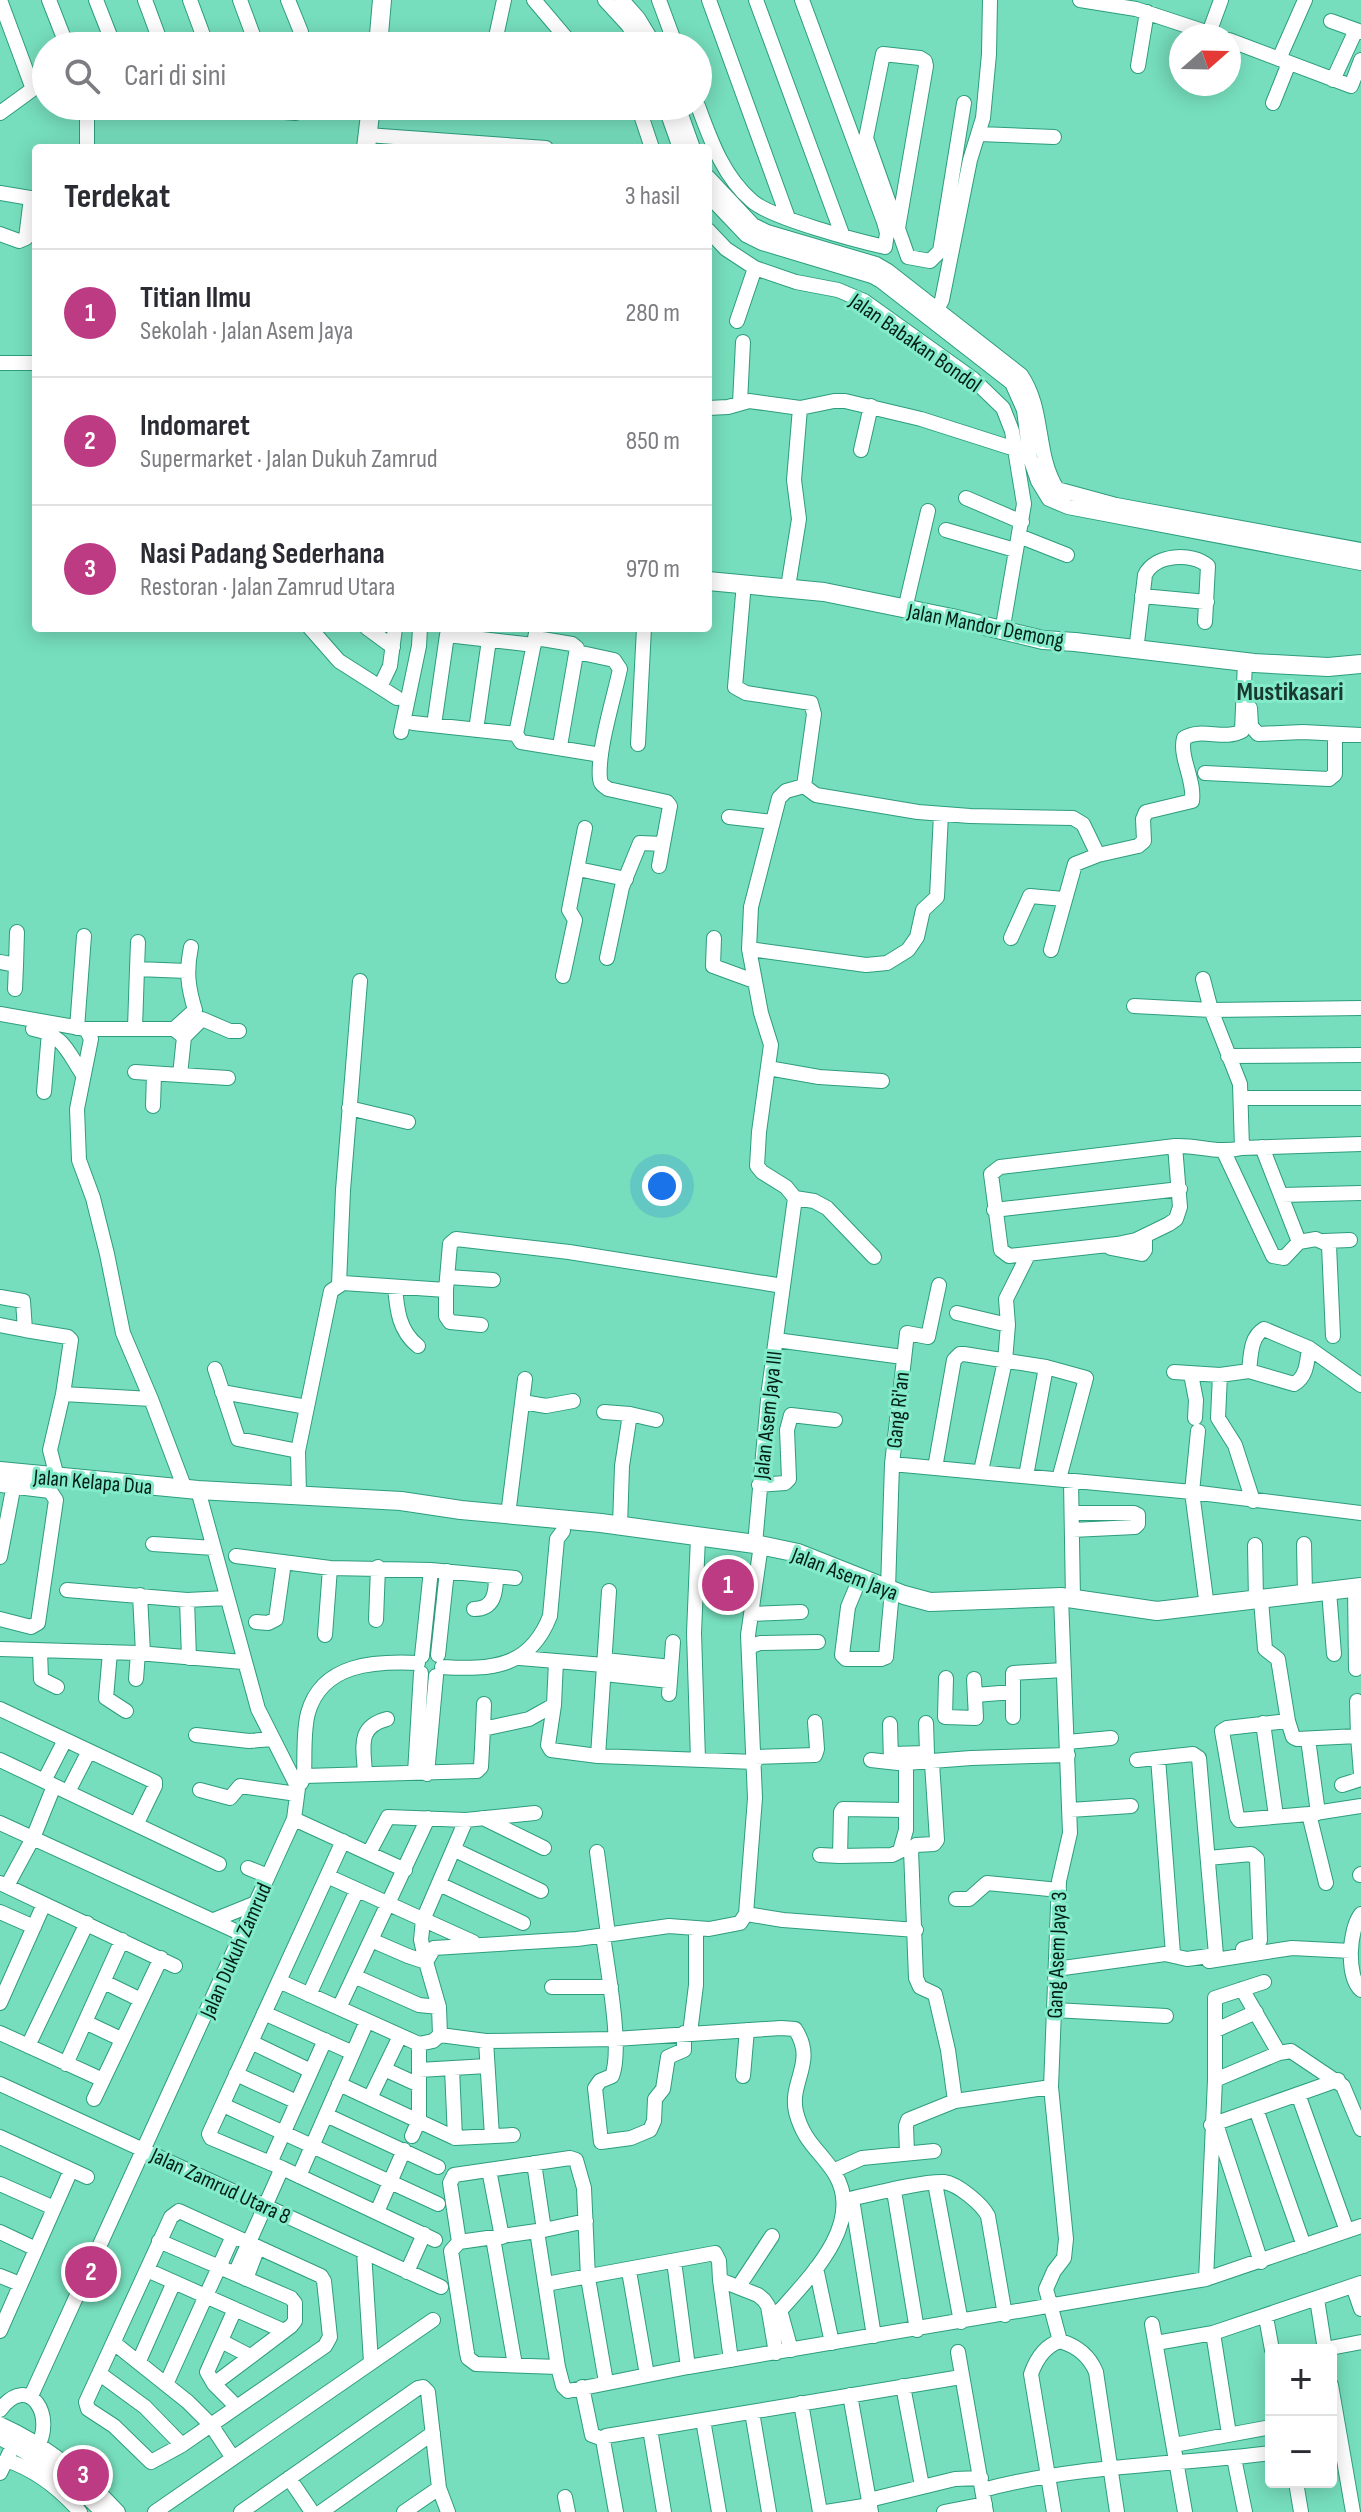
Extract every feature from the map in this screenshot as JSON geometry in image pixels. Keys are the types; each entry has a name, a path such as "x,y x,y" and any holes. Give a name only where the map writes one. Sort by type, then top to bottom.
{"main road":[{"path":"379,32 382,0"},
{"path":"367,141 369,120"},
{"name":"Jalan Mandor Demong","path":"712,581 788,587 952,618 1043,640 1249,663 1328,667 1361,664"},
{"name":"Jalan Kelapa Dua","path":"7,1479 57,1477 191,1490"},
{"name":"Jalan Asem Jaya","path":"191,1490 401,1501 758,1544 798,1553 917,1599 947,1603 1067,1598 1145,1611 1207,1607 1358,1587"}],"street":[{"path":"0,0 32,86"},
{"path":"49,0 62,32"},
{"path":"96,0 109,32"},
{"path":"145,0 157,32"},
{"path":"190,0 202,32"},
{"path":"240,0 252,32"},
{"path":"288,0 301,32"},
{"path":"497,32 504,0"},
{"path":"534,0 561,32"},
{"path":"605,0 632,32"},
{"path":"622,0 646,32"},
{"path":"659,0 671,32"},
{"path":"709,0 788,218"},
{"path":"756,0 842,234"},
{"path":"802,0 908,257"},
{"path":"918,342 942,300 970,160 979,134 986,99 990,0"},
{"path":"1080,0 1147,12 1184,24"},
{"path":"1216,24 1221,0"},
{"path":"1273,103 1305,0"},
{"path":"1138,66 1147,12"},
{"path":"1331,21 1358,31 1333,80"},
{"path":"1241,45 1356,89 1361,60"},
{"path":"885,247 887,233 860,140 883,54 925,61 898,228"},
{"path":"0,113 32,90"},
{"path":"712,144 725,170 753,202 788,218 885,247 908,257 930,261 940,251 964,103"},
{"path":"87,120 87,144"},
{"path":"643,120 651,144"},
{"path":"675,120 679,144"},
{"path":"677,120 691,144"},
{"path":"703,120 712,144"},
{"path":"979,134 1054,137"},
{"path":"367,141 444,144"},
{"path":"712,181 753,225 773,240"},
{"path":"0,193 32,198"},
{"path":"712,199 746,235 876,264 1012,383 1024,410 1030,458 1038,481 1049,499 1068,507 1114,511 1361,550"},
{"path":"0,234 19,241 26,238 32,204"},
{"name":"Jalan Babakan Bondol","path":"712,234 726,249 755,268 796,282 851,294 873,306 918,342 973,379 1003,408 1012,431 1024,497 1002,632"},
{"path":"737,321 755,268"},
{"path":"740,403 743,342"},
{"path":"0,363 32,363"},
{"path":"712,408 761,402 800,408 834,401 871,406 1015,449"},
{"path":"861,450 871,406"},
{"path":"788,587 799,519 794,480 800,408"},
{"path":"966,498 1019,536 1067,555"},
{"path":"905,609 928,511"},
{"path":"1114,511 1361,563"},
{"path":"946,530 1019,536"},
{"path":"1136,651 1142,596 1149,568 1172,556 1206,564 1209,570 1205,622"},
{"path":"744,583 735,687 746,693 811,703 814,714 804,786"},
{"path":"1142,596 1207,602"},
{"path":"314,632 339,661 397,698"},
{"path":"372,632 393,647"},
{"path":"380,687 390,666 395,632"},
{"path":"420,632 407,727 434,725 516,734"},
{"path":"638,744 644,632"},
{"path":"434,725 445,638 450,635 489,640 536,637 572,644 577,652 560,746"},
{"path":"536,637 516,734 521,742 601,755"},
{"path":"476,730 489,640"},
{"path":"577,652 614,660 620,669 601,755 603,785 608,789 669,804 659,866"},
{"path":"1249,663 1250,708 1254,731 1258,734 1303,732 1361,735"},
{"path":"1051,950 1075,864 1098,855 1143,845 1146,812 1192,801 1194,797 1182,740 1192,733 1233,735 1242,731 1249,663"},
{"path":"1205,773 1329,779 1335,774 1335,734"},
{"path":"804,786 816,795 941,814 1073,818 1083,824 1098,855"},
{"path":"804,786 782,794 751,907 749,949 771,1045 757,1166 786,1187 795,1198 814,1201 827,1208 874,1257"},
{"path":"749,949 866,965 887,963 899,958 917,937 923,910 937,897 941,814"},
{"path":"729,817 773,822"},
{"path":"563,976 575,920 569,910 585,828"},
{"path":"607,958 622,887 640,843 663,844"},
{"path":"578,869 626,879"},
{"path":"1011,938 1030,896 1064,899"},
{"path":"15,989 17,932"},
{"path":"84,936 82,1028 91,1039 77,1109 79,1160 93,1198 123,1333 214,1548 258,1709 300,1786"},
{"path":"714,938 713,966 754,981"},
{"path":"135,1028 138,942"},
{"path":"191,947 187,984 198,1015 230,1031 239,1031"},
{"path":"0,962 16,965"},
{"path":"137,969 187,971"},
{"path":"1203,979 1211,1010 1240,1084 1242,1148"},
{"path":"339,1284 360,981"},
{"path":"1134,1006 1211,1010 1361,1008"},
{"path":"180,1075 179,1033 198,1015"},
{"path":"7,1020 179,1033"},
{"path":"7,1020 59,1038 83,1075"},
{"path":"44,1092 49,1032"},
{"path":"1228,1056 1361,1055"},
{"path":"768,1068 819,1077 882,1081"},
{"path":"135,1072 228,1078"},
{"path":"153,1106 154,1074"},
{"path":"1241,1098 1361,1098"},
{"path":"349,1108 408,1122"},
{"path":"1175,1146 1180,1189 1176,1219 1145,1236 1103,1246 1004,1255 994,1210 991,1174 1000,1167 1175,1146 1189,1145 1224,1152 1242,1148 1361,1144"},
{"path":"1262,1147 1299,1242"},
{"path":"1224,1152 1273,1256 1284,1258 1299,1242 1350,1240"},
{"path":"994,1210 1180,1189"},
{"path":"1281,1195 1361,1193"},
{"name":"Jalan Asem Jaya III","path":"746,1914 755,1826 749,1647 758,1544 759,1485 795,1198"},
{"path":"481,1325 450,1322 447,1319 450,1244 463,1239 569,1252 783,1286"},
{"path":"1324,1241 1329,1245 1330,1252 1333,1336"},
{"path":"981,1471 1005,1361 1008,1325 1006,1299 1028,1255"},
{"path":"299,1495 298,1451 331,1291 339,1284 395,1287 493,1280"},
{"path":"776,1340 903,1357 907,1333 928,1337 939,1285"},
{"path":"395,1287 404,1333 418,1346"},
{"path":"0,1297 23,1301 25,1330"},
{"path":"957,1313 1008,1325"},
{"path":"0,1325 70,1338 63,1394 50,1450 57,1477"},
{"path":"1249,1371 1253,1341 1264,1329 1309,1348 1361,1385"},
{"path":"1174,1372 1220,1375 1249,1371 1294,1384 1299,1382 1306,1369 1309,1348"},
{"path":"935,1468 954,1360 964,1354 1046,1367 1026,1472"},
{"name":"Gang Ri'an","path":"860,1578 848,1607 842,1655 846,1659 886,1657 892,1464 903,1357"},
{"name":"Gang Asem Jaya 3","path":"1046,1367 1084,1376 1087,1381 1063,1478 1072,1513 1064,1670 1070,1810 1069,1844 1059,1890 1051,2087 1066,2239 1064,2258 1046,2289 1050,2307"},
{"path":"215,1369 238,1439 298,1451"},
{"path":"1191,1374 1197,1425 1192,1492 1207,1607"},
{"path":"1220,1375 1218,1418 1235,1445 1253,1501"},
{"path":"508,1515 525,1379"},
{"path":"222,1392 307,1407"},
{"path":"63,1394 151,1399"},
{"path":"523,1402 546,1406 573,1401"},
{"path":"604,1412 656,1420"},
{"path":"620,1526 622,1466 630,1414"},
{"path":"759,1485 785,1483 789,1479 787,1430 791,1415 835,1420"},
{"path":"892,1464 1026,1472 1361,1513"},
{"path":"0,1557 7,1479 50,1491 56,1500 38,1623 31,1627 0,1619"},
{"path":"1072,1513 1138,1515 1135,1527 1072,1530"},
{"path":"520,1658 538,1639 550,1616 557,1539 563,1531"},
{"path":"698,1537 694,1633 698,1760"},
{"path":"153,1544 214,1548"},
{"path":"1304,1544 1305,1594"},
{"path":"1255,1545 1263,1640 1265,1649 1278,1659 1294,1739 1358,1736"},
{"path":"236,1556 330,1568 378,1567 515,1578"},
{"path":"256,1622 268,1623 276,1619 284,1562"},
{"path":"376,1620 378,1567"},
{"path":"325,1635 330,1568"},
{"path":"421,1773 430,1665 431,1570"},
{"path":"430,1665 447,1571"},
{"path":"474,1609 485,1608 493,1600 496,1576"},
{"path":"1356,1669 1358,1587"},
{"path":"67,1590 187,1600 227,1598"},
{"path":"598,1756 609,1591"},
{"path":"1329,1591 1334,1654"},
{"path":"136,1679 141,1653 140,1595"},
{"path":"187,1600 189,1658"},
{"path":"751,1614 801,1612"},
{"name":"Jalan Dukuh Zamrud","path":"31,2396 294,1819 308,1715 322,1687 349,1669 364,1664 495,1666 520,1658 604,1666 670,1681 673,1642"},
{"path":"749,1647 760,1643 818,1642"},
{"path":"0,1649 141,1653 243,1662"},
{"path":"40,1651 41,1679 57,1687"},
{"path":"110,1652 106,1698 126,1711"},
{"path":"556,1661 549,1748 598,1756 698,1760 815,1755 815,1722"},
{"path":"1013,1717 1013,1673 1064,1670"},
{"path":"946,1678 945,1717 976,1718 974,1679"},
{"path":"975,1695 1013,1692"},
{"path":"1342,1785 1361,1777 1357,1701"},
{"path":"200,1790 230,1798 240,1786 300,1786 365,1774 479,1769 484,1704"},
{"path":"483,1729 529,1719 554,1705"},
{"path":"0,1709 155,1782 137,1823"},
{"path":"365,1774 367,1729 372,1723 387,1719"},
{"path":"1288,1721 1225,1728 1222,1735 1238,1818 1313,1814 1361,1806"},
{"path":"896,1760 927,1753 926,1723"},
{"path":"1263,1723 1276,1816"},
{"path":"820,1855 897,1854 906,1833 890,1724"},
{"path":"196,1735 249,1741 273,1739"},
{"path":"871,1760 932,1763 1068,1749 1111,1738"},
{"path":"1308,1739 1313,1814 1326,1883"},
{"path":"65,1740 33,1838 3,1884 175,1966"},
{"path":"68,1792 89,1751"},
{"path":"1137,1760 1193,1754 1199,1758 1216,1955"},
{"path":"1158,1758 1173,1954"},
{"path":"0,1760 219,1864"},
{"path":"932,1763 937,1840 934,1844 916,1845 911,1850 917,1983 935,1994 948,2050 955,2101"},
{"path":"1070,1810 1131,1806"},
{"path":"840,1856 843,1809 904,1810"},
{"path":"369,1853 388,1817 466,1820 535,1813"},
{"path":"339,2008 428,1818"},
{"path":"483,1818 544,1848"},
{"path":"294,1819 405,1870"},
{"path":"440,2035 439,2007 421,1940 423,1920 466,1820"},
{"path":"0,1823 242,1934"},
{"path":"343,1841 209,2134 211,2138 430,2237 407,2272"},
{"path":"455,1850 541,1891"},
{"path":"597,1852 615,2039 613,2075 597,2083 595,2088 601,2142 631,2138 650,2130 654,2121 655,2099 663,2089 668,2057 684,2050 696,1985 696,1928"},
{"path":"1056,1972 1173,1954 1187,1959 1258,1945 1258,1863 1255,1855 1208,1858"},
{"path":"248,1868 268,1876"},
{"path":"327,1876 477,1943"},
{"path":"956,1899 969,1899 987,1883 1059,1890"},
{"path":"439,1884 523,1923"},
{"path":"309,1995 357,1890"},
{"path":"214,1920 256,1903"},
{"path":"0,2003 44,1904"},
{"path":"0,1913 34,1927"},
{"path":"426,1962 434,1948 577,1939 669,1926 709,1929 740,1923 746,1914 783,1920 916,1930"},
{"path":"1361,1914 1356,1920 1351,1951 1354,1983 1361,1990"},
{"path":"28,2046 87,1923"},
{"path":"66,2064 122,1940"},
{"path":"371,1940 426,1962"},
{"path":"1056,1972 1168,1962 1186,1967 1292,1948 1351,1951"},
{"path":"94,2099 161,1958"},
{"path":"354,1976 412,2003 439,2007"},
{"path":"279,1981 419,2044 429,2043 440,2035 486,2041 615,2039 795,2029 801,2038 804,2058 795,2098 796,2109 807,2140 833,2171 848,2199 859,2237 874,2336"},
{"path":"104,1982 141,2000"},
{"path":"1206,2279 1215,2080 1215,1998 1264,1982"},
{"path":"552,1987 611,1987"},
{"path":"1242,1989 1279,2053"},
{"path":"1054,2010 1166,2016"},
{"path":"1216,2030 1256,2012"},
{"path":"264,2013 353,2053"},
{"path":"299,2176 367,2021"},
{"path":"85,2022 121,2039"},
{"path":"743,2076 747,2030"},
{"path":"0,2033 103,2080"},
{"path":"370,2098 400,2036"},
{"path":"242,2273 266,2206 283,2133 325,2040"},
{"path":"486,2041 492,2136"},
{"path":"251,2042 311,2071"},
{"path":"412,2136 419,2120 419,2044"},
{"path":"1215,2080 1279,2053 1291,2051 1338,2080 1358,2107 1361,2129"},
{"path":"384,2069 419,2078 452,2068 487,2066"},
{"path":"452,2068 455,2138"},
{"path":"236,2074 297,2102"},
{"path":"1213,2124 1338,2080"},
{"name":"Jalan Zamrud Utara 8","path":"0,2084 441,2287"},
{"path":"339,2084 455,2138 513,2135"},
{"path":"907,2153 908,2120 955,2101 1051,2087"},
{"path":"534,2163 546,2284 564,2389 1206,2279 1354,2229 1298,2094"},
{"path":"223,2105 438,2204"},
{"path":"1256,2109 1304,2246"},
{"path":"326,2115 438,2167"},
{"path":"1213,2124 1261,2262"},
{"path":"0,2137 87,2177"},
{"path":"377,2212 404,2150"},
{"path":"833,2171 862,2158 934,2151"},
{"path":"459,2242 451,2177 570,2158 576,2160 584,2188 588,2278 606,2382"},
{"path":"0,2331 71,2170"},
{"path":"489,2170 515,2365"},
{"path":"848,2199 935,2183 953,2185 985,2209 988,2216 1005,2315"},
{"path":"935,2183 961,2322"},
{"path":"0,2184 54,2208"},
{"path":"894,2191 917,2330"},
{"path":"939,2204 969,2197"},
{"path":"776,2315 833,2243 848,2199"},
{"path":"177,2211 254,2246 321,2276 330,2337 325,2346 182,2445 151,2462 114,2426 88,2409 86,2402 159,2241 177,2211"},
{"path":"558,2367 476,2364 468,2358 450,2256 454,2245 459,2242 541,2231 586,2221"},
{"path":"0,2232 36,2249"},
{"path":"167,2382 233,2236"},
{"path":"739,2286 772,2236"},
{"path":"833,2243 859,2237"},
{"path":"159,2241 218,2267 242,2273 294,2301 295,2321 214,2384"},
{"path":"364,2252 371,2362"},
{"path":"546,2284 715,2253 719,2261 731,2360"},
{"path":"674,2261 688,2367"},
{"path":"816,2268 832,2343"},
{"path":"147,2270 284,2331"},
{"path":"629,2271 647,2375"},
{"path":"0,2276 20,2284"},
{"path":"720,2280 739,2286 764,2300 776,2315 783,2352"},
{"path":"139,2361 174,2282"},
{"path":"1156,2343 1213,2333 1357,2285 1361,2309"},
{"path":"1317,2299 1324,2344"},
{"path":"1050,2307 1060,2341"},
{"path":"235,2309 207,2372 214,2384 237,2407"},
{"path":"1266,2317 1271,2344"},
{"path":"155,2512 433,2320"},
{"path":"1152,2324 1185,2512"},
{"path":"1213,2333 1229,2434"},
{"path":"221,2341 250,2356"},
{"path":"1054,2512 1031,2374 1039,2357 1053,2343 1060,2341 1081,2350 1096,2372 1117,2512"},
{"path":"1337,2347 1361,2342"},
{"path":"114,2343 167,2382 211,2425 233,2458"},
{"path":"958,2352 984,2496"},
{"path":"100,2374 145,2407 182,2445"},
{"path":"582,2387 592,2435 603,2439 961,2377"},
{"path":"903,2386 922,2486"},
{"path":"249,2510 289,2478 420,2387 427,2389 439,2488 448,2512"},
{"path":"850,2395 870,2506"},
{"path":"0,2410 8,2400 23,2396 31,2396 38,2402 44,2417 36,2450"},
{"path":"801,2403 820,2512"},
{"path":"752,2412 769,2512"},
{"path":"703,2420 719,2512"},
{"path":"1174,2445 1265,2428"},
{"path":"650,2429 664,2512"},
{"path":"321,2512 433,2433"},
{"path":"603,2439 616,2512"},
{"path":"1337,2441 1353,2512"},
{"path":"6,2443 36,2450 91,2483 118,2512"},
{"path":"6,2443 27,2467 45,2479 80,2512"},
{"path":"36,2450 102,2512"},
{"path":"944,2512 1047,2477 1265,2454"},
{"path":"1234,2458 1245,2512"},
{"path":"826,2512 870,2506 922,2486 965,2477 984,2496"},
{"path":"289,2478 312,2512"},
{"path":"404,2512 439,2488"},
{"path":"1297,2488 1301,2512"}],"place":[{"name":"Titian Ilmu","path":"728,1585"},
{"name":"Indomaret","path":"91,2272"},
{"name":"Nasi Padang Sederhana","path":"83,2475"}],"district":[{"name":"Mustikasari","path":"1290,691"}]}
